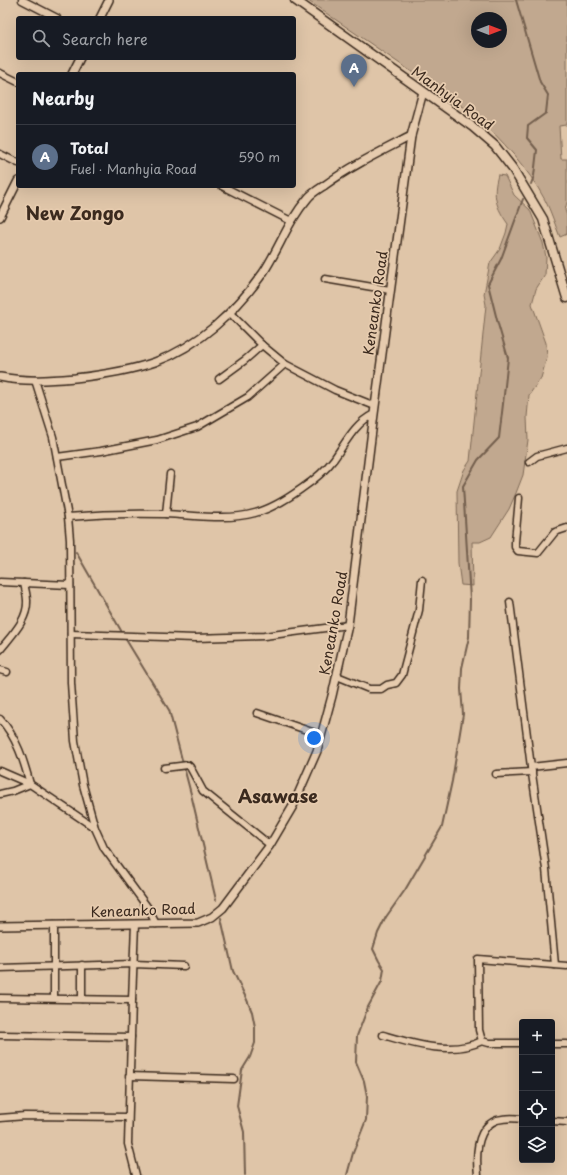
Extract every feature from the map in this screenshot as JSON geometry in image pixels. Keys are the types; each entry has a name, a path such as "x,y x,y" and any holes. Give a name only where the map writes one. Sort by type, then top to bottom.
{"main road":[{"name":"Manhyia Road","path":"295,0 473,127 495,146 513,169 543,219 567,298"}],"street":[{"path":"22,0 53,16"},
{"path":"101,16 108,0"},
{"path":"73,72 79,60"},
{"path":"0,73 16,81"},
{"name":"Keneanko Road","path":"0,926 198,923 212,917 223,908 270,845 293,806 317,751 337,676 348,625 375,406 411,136 423,92"},
{"path":"0,377 54,380 94,376 135,368 156,361 179,350 208,332 239,303 263,272 291,221 309,197 336,177 411,136"},
{"path":"0,154 16,162"},
{"path":"0,217 16,185"},
{"path":"226,188 291,221"},
{"path":"325,279 390,290"},
{"path":"230,313 262,345 285,364 335,390 375,406"},
{"path":"219,379 245,360 262,345"},
{"path":"57,457 101,451 157,440 197,427 248,397 285,364"},
{"path":"35,380 53,437 68,517 70,540 71,683 75,741 83,785 95,828 104,848 148,908 156,924"},
{"path":"68,517 122,513 230,517 256,513 269,508 294,494 311,482 334,459 359,424 365,418 374,414"},
{"path":"529,462 537,456 567,448"},
{"path":"166,514 170,474"},
{"path":"519,498 515,542 515,547 518,551 538,553 555,532 567,528"},
{"path":"337,676 369,689 381,689 387,685 396,683 402,675 419,610 422,580"},
{"path":"0,582 70,585"},
{"path":"0,650 18,628 25,614 27,602 24,583"},
{"path":"510,602 531,770 546,869 555,965"},
{"path":"71,634 195,638 264,636 307,632 348,625"},
{"path":"0,670 7,672"},
{"path":"257,713 321,735"},
{"path":"0,720 10,731 23,757 30,784"},
{"path":"496,774 531,770 567,763"},
{"path":"164,768 188,765 203,791 270,845"},
{"path":"0,771 30,784 95,828"},
{"path":"0,794 13,791 30,784"},
{"path":"135,924 128,1144 136,1175"},
{"path":"54,925 54,998"},
{"path":"482,1041 479,1030 478,959 567,966"},
{"path":"0,968 54,965 134,964 184,966"},
{"path":"82,965 82,1000"},
{"path":"0,998 132,1000"},
{"path":"0,1034 131,1037"},
{"path":"383,1035 412,1044 436,1048 472,1046 482,1041 489,1043 519,1043"},
{"path":"555,1044 567,1044"},
{"path":"129,1076 234,1079"},
{"path":"0,1118 25,1116 128,1117"},
{"path":"478,1175 477,1148 479,1138 486,1128 496,1120 519,1119"},
{"path":"555,1121 567,1122"}],"shaded area":[{"path":"307,0 567,0 567,125 559,126 561,159 567,159 567,202 565,210 567,216 567,234 560,237 547,204 531,177 495,135 476,116"},
{"path":"498,175 505,176 514,195 530,210 543,243 546,257 545,275 536,289 532,304 546,343 547,357 541,378 529,395 527,417 528,440 523,475 516,493 509,509 491,537 480,542 472,542 473,586 461,585 458,563 457,491 464,470 470,461 486,305 484,294 490,263 500,249 508,224 496,201 495,189"}],"waterway":[{"path":"516,0 540,82 548,95 546,113 528,126 527,138 537,150 534,176 531,184"},
{"path":"347,1175 353,1153 366,1120 367,1096 364,1081 356,1062 357,1036 368,1007 382,981 384,969 373,949 378,933 386,917 405,890 442,827 452,781 463,714 461,689 462,668 469,637 470,599 463,486 478,460 499,438 508,358 488,284 501,259 523,199"},
{"path":"76,552 123,634"},
{"path":"125,638 169,710 216,900"},
{"path":"221,918 233,971 252,1012 255,1027 255,1043 250,1057 242,1070 237,1106 244,1132 245,1175"}],"place":[{"name":"Total","path":"354,87"}],"district":[{"name":"New Zongo","path":"75,212"},
{"name":"Asawase","path":"278,795"}]}
